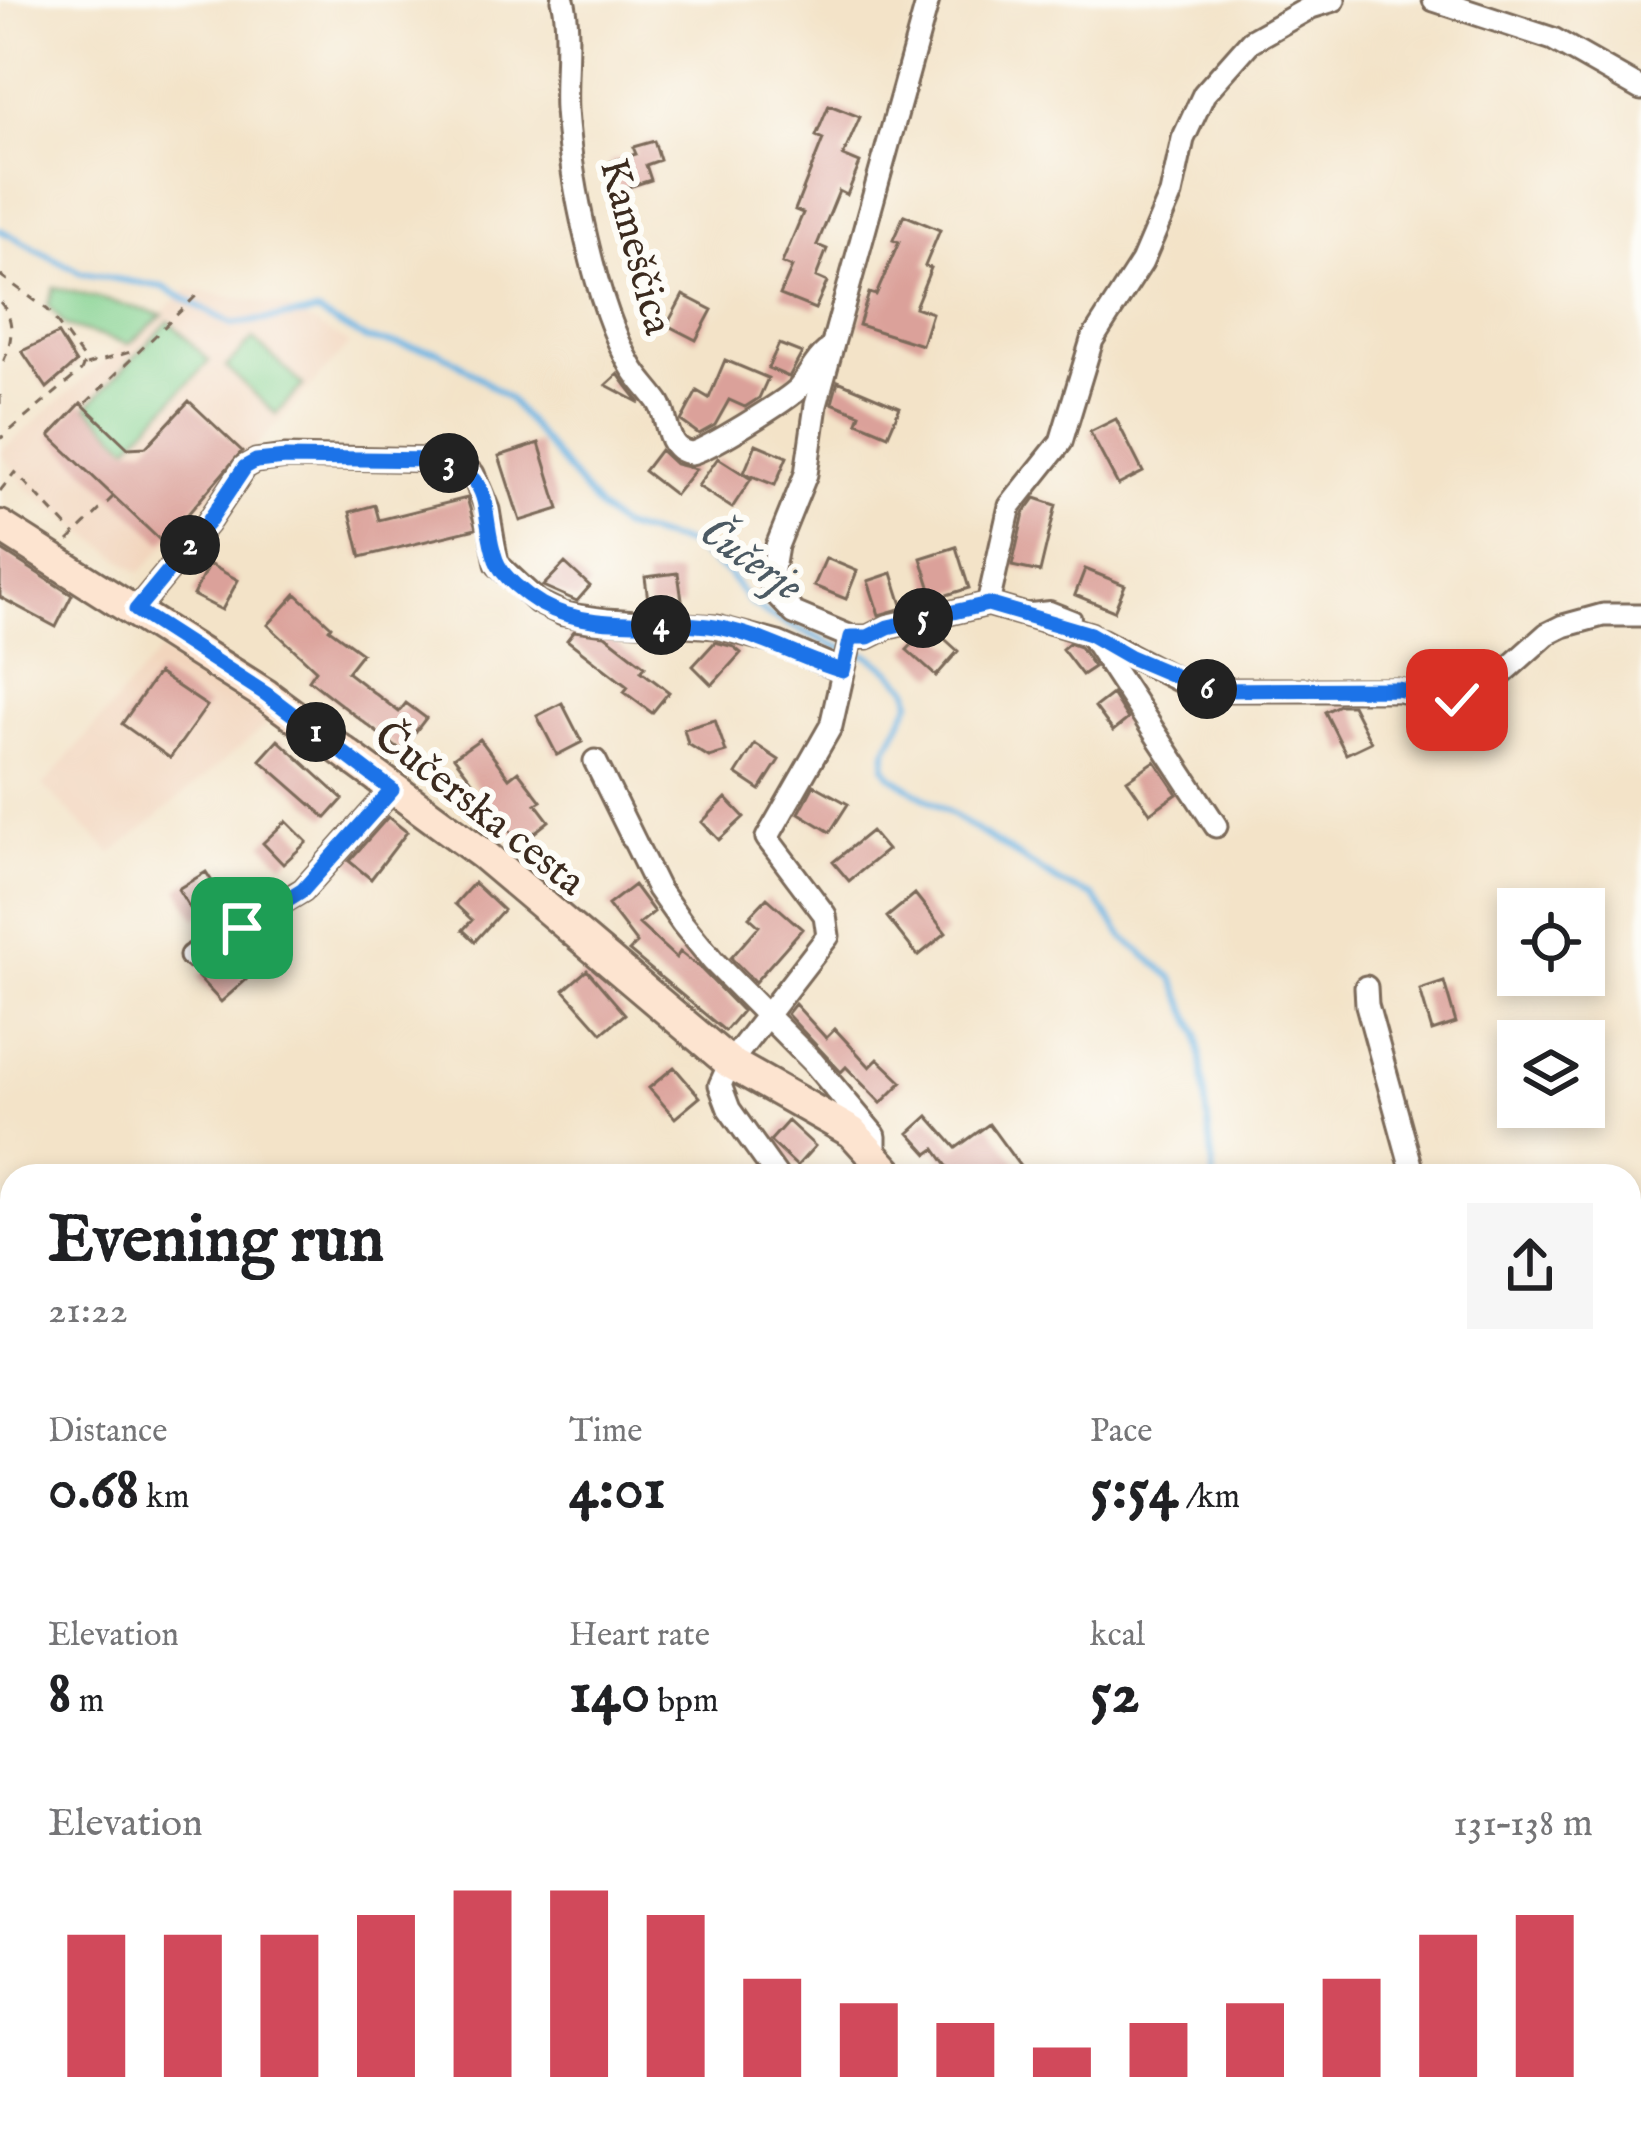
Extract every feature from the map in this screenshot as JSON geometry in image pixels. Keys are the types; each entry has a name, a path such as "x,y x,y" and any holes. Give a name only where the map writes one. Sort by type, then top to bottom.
{"street":[{"name":"Kameščica","path":"563,0 566,115 577,201 614,326 630,364 661,405 671,440 693,454 711,448 726,433 773,411 832,348"},
{"name":"Kameščica","path":"847,652 794,613 771,580 777,546 806,474 816,405 928,0"},
{"path":"988,604 1010,506 1060,442 1092,340 1142,262 1171,194 1183,140 1204,94 1251,41 1311,7 1334,0"},
{"path":"1434,0 1553,39 1641,89"},
{"path":"136,610 207,524 245,467 286,458 436,460 473,475 488,511 496,564 538,602 563,614 717,627 778,644 847,652 888,627 988,604 1082,626 1130,657 1208,690 1397,689 1457,700 1494,681 1547,634 1563,626 1603,615 1641,615"},
{"name":"Čučerska cesta","path":"0,526 266,694 484,855 730,1064 852,1132 882,1164"},
{"path":"1082,626 1216,826"},
{"path":"768,1164 729,1109 720,1084 730,1064 829,936 825,915 766,838 831,726 847,652"},
{"path":"595,761 658,889 713,961 813,1062 875,1136 883,1164"},
{"path":"191,956 303,890 392,790"},
{"path":"1366,987 1366,1005 1411,1164"}],"path":[{"path":"0,275 47,310 84,365"},
{"path":"86,403 198,294"},
{"path":"0,302 13,324 0,369"},
{"path":"0,439 84,365 138,350"},
{"path":"0,395 0,407"},
{"path":"0,490 15,472 74,536 114,496"}],"shaded area":[{"path":"188,289 283,306 350,344 140,573 28,489 0,452"},
{"path":"160,651 270,722 112,854 43,786"}],"green space":[{"path":"54,287 163,315 129,344 66,326 48,305"},
{"path":"169,321 209,361 129,446 87,407"},
{"path":"253,339 303,385 276,414 226,367"}],"building":[{"path":"829,105 860,117 843,156 860,163 847,195 839,191 817,245 827,249 816,277 827,282 815,309 780,295 792,267 782,263 803,213 795,210 823,139 816,136"},
{"path":"654,141 660,160 646,165 651,180 619,190 610,162 636,154 633,147"},
{"path":"904,215 940,230 915,307 932,313 922,345 859,325 869,293 876,295 899,242 893,240"},
{"path":"683,295 712,310 696,340 667,325"},
{"path":"58,334 76,363 47,388 22,351"},
{"path":"779,344 802,353 789,377 768,368"},
{"path":"725,360 768,378 759,398 745,407 729,400 715,425 699,434 681,421 697,391 709,398"},
{"path":"618,374 626,385 640,403 606,385"},
{"path":"838,381 900,407 888,435 857,422 860,414 832,403"},
{"path":"189,401 242,451 163,543 50,436 81,403 128,448 146,447"},
{"path":"1116,419 1143,472 1118,485 1090,432"},
{"path":"539,443 559,509 520,521 499,456"},
{"path":"756,444 787,457 775,485 744,473"},
{"path":"660,450 675,464 696,469 675,495 644,471"},
{"path":"718,458 751,479 732,508 698,486"},
{"path":"467,498 476,529 361,557 350,512 375,505 379,520"},
{"path":"1035,498 1056,505 1040,572 1012,566 1024,513"},
{"path":"956,547 969,588 934,599 921,558"},
{"path":"0,549 72,595 56,627 0,597"},
{"path":"826,558 857,571 846,599 814,586"},
{"path":"565,563 590,586 577,601 543,586"},
{"path":"209,564 238,580 222,610 193,595"},
{"path":"1085,569 1125,585 1114,611 1075,595"},
{"path":"678,573 683,607 649,608 645,577"},
{"path":"892,573 903,608 879,615 868,581"},
{"path":"296,594 329,629 362,653 347,672 399,712 406,703 426,718 401,751 309,680 316,670 268,625"},
{"path":"574,631 605,635 645,666 641,671 669,692 652,713 624,692 628,687 567,640"},
{"path":"936,631 958,651 936,676 907,650 921,635"},
{"path":"715,642 741,653 712,685 693,666"},
{"path":"1069,643 1080,647 1094,667 1082,675 1062,649"},
{"path":"158,673 207,706 170,758 122,724"},
{"path":"1112,694 1128,719 1113,731 1095,707"},
{"path":"562,703 582,742 557,755 537,716"},
{"path":"1352,705 1371,742 1346,754 1325,712"},
{"path":"715,720 726,752 709,757 688,744 684,729"},
{"path":"480,739 509,778 518,771 541,801 536,804 549,821 520,844 454,757"},
{"path":"278,740 343,799 326,818 260,760"},
{"path":"755,744 779,760 760,790 736,774"},
{"path":"1155,761 1177,794 1150,813 1127,780"},
{"path":"814,785 848,804 830,832 799,813"},
{"path":"726,798 744,817 719,840 702,822"},
{"path":"388,817 407,832 371,879 349,861"},
{"path":"286,821 307,842 283,864 263,843"},
{"path":"871,831 887,850 849,881 833,862"},
{"path":"206,872 224,900 196,918 178,889"},
{"path":"474,883 503,910 475,941 463,930 472,920 455,904"},
{"path":"634,885 654,912 639,924 676,958 680,952 700,968 742,1011 725,1031 629,951 637,943 608,905"},
{"path":"915,894 946,933 918,956 887,917"},
{"path":"767,898 802,929 755,982 731,958 759,926 749,917"},
{"path":"223,955 246,980 221,1002 198,977"},
{"path":"587,970 625,1014 602,1033 564,990"},
{"path":"1444,982 1456,1023 1432,1031 1420,990"},
{"path":"795,1004 826,1038 835,1029 870,1067 878,1059 902,1082 881,1103 846,1067 841,1072 787,1014"},
{"path":"674,1067 700,1097 675,1118 649,1088"},
{"path":"928,1116 956,1148 989,1124 1018,1164 946,1164 935,1149 928,1154 909,1133"},
{"path":"788,1121 815,1146 795,1164 770,1141"}],"waterway":[{"name":"Čučerje","path":"0,230 81,273 163,287 232,324 317,313 366,339 437,351 509,399 599,509 620,527 688,544 728,574 749,602 772,617 870,656 891,671 909,689 911,702 886,751 885,767 891,776 1062,884 1093,896 1124,938 1173,978 1198,1034 1213,1164"}],"route":[{"path":"242,928 303,890 392,790 266,694 136,610 207,524 245,467 256,461 436,460 454,465 473,475 488,511 496,564 538,602 563,614 605,620 717,627 778,644 843,671 851,637 868,637 888,627 988,604 1090,634 1180,681 1208,690 1397,689 1457,700"}]}
